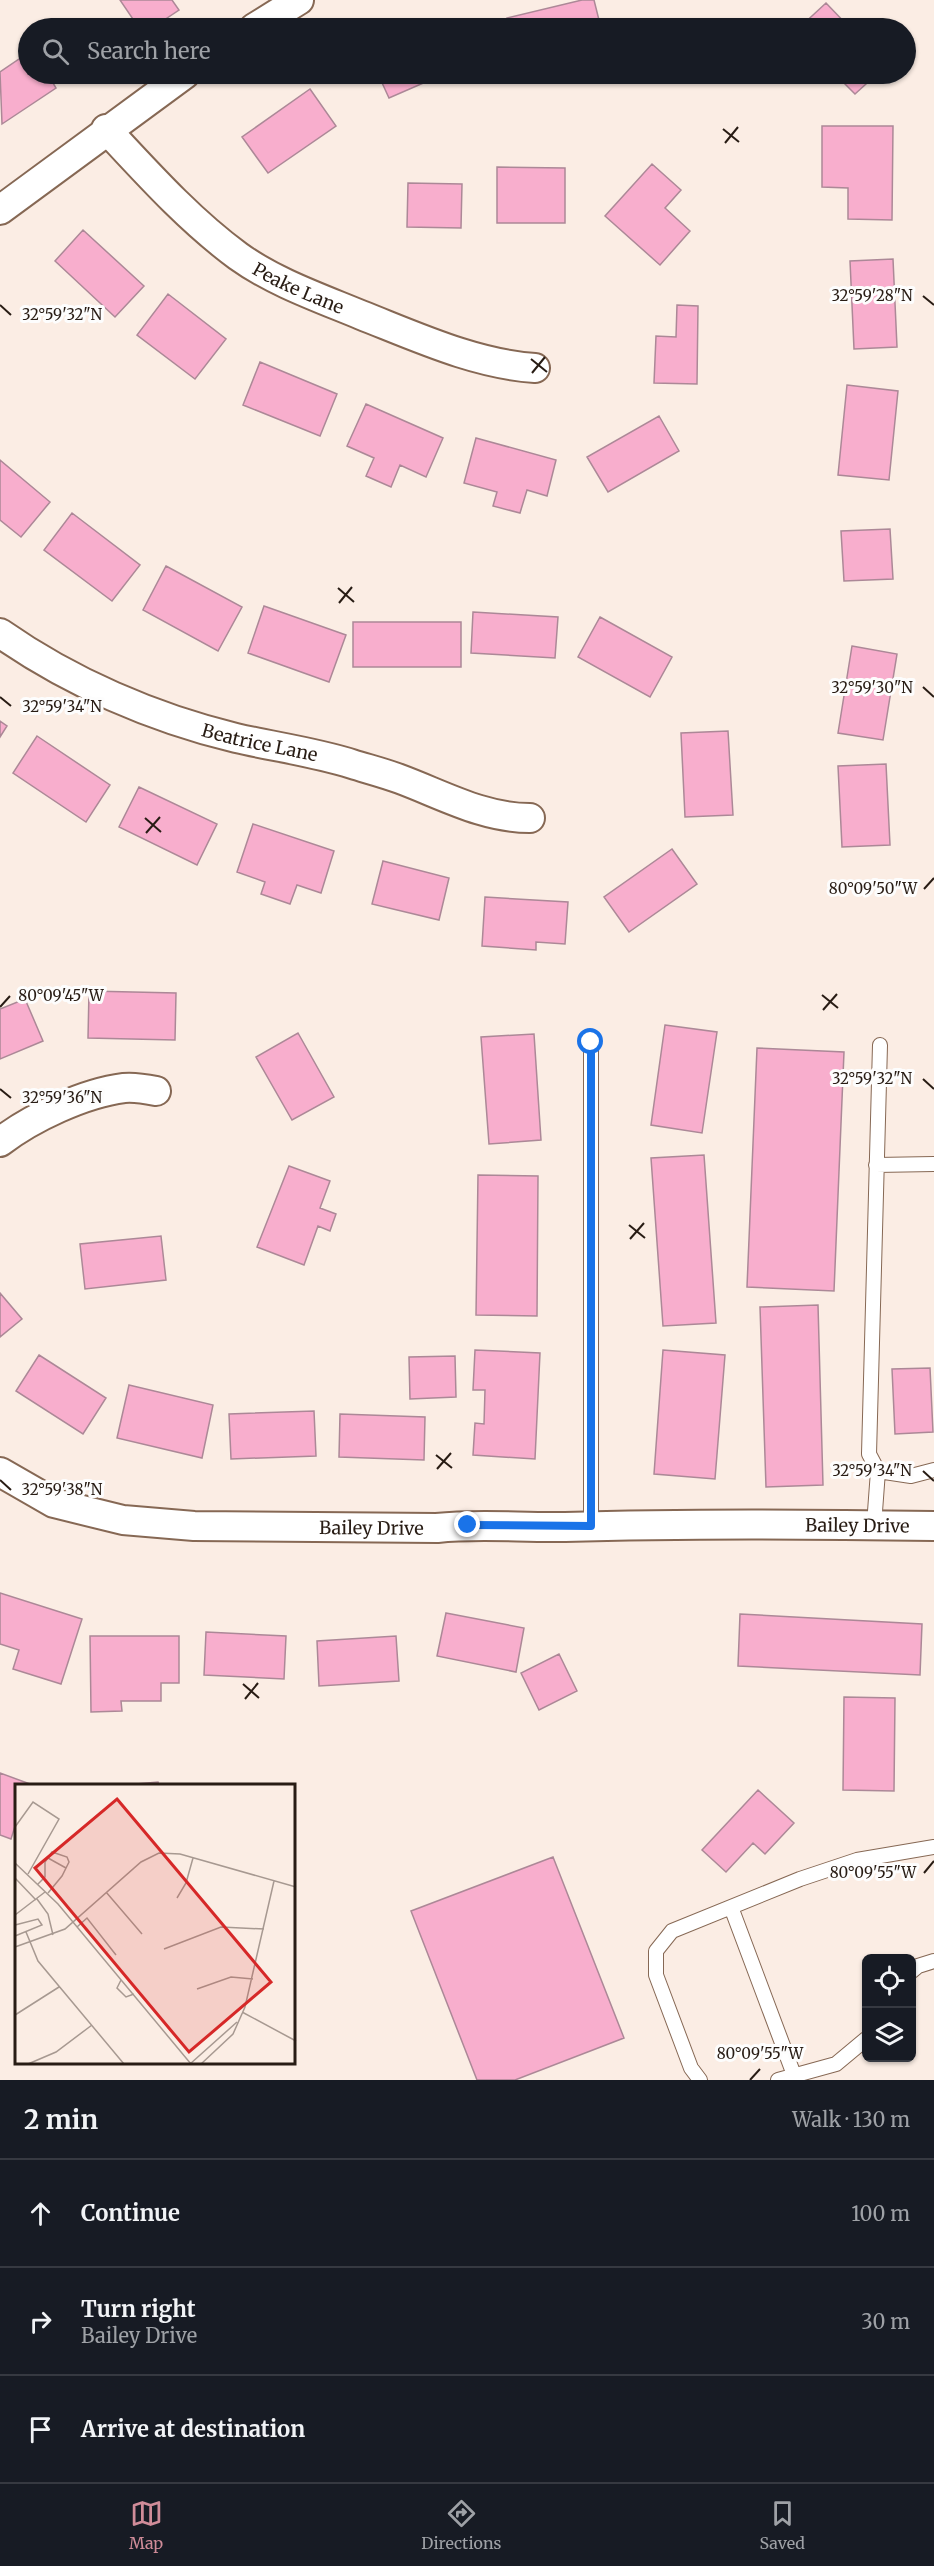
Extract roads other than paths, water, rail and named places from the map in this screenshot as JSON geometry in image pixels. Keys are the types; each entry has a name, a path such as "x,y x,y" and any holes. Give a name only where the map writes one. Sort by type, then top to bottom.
{"street":[{"path":"270,18 299,0"},
{"path":"0,210 106,129 170,84"},
{"name":"Peake Lane","path":"106,129 152,178 239,257 302,291 444,348 514,367 535,368"},
{"name":"Beatrice Lane","path":"0,633 26,651 105,692 166,717 235,737 338,760 399,779 481,812 508,818 530,818"},
{"path":"0,1143 11,1134 74,1102 127,1088 156,1090"},
{"name":"Bailey Drive","path":"0,1472 54,1503 123,1520 194,1526 437,1528 468,1525 934,1526"}],"lane":[{"path":"591,1042 591,1526"},
{"path":"874,1525 878,1471 869,1454 880,1045"},
{"path":"876,1165 934,1164"},
{"path":"878,1471 911,1476 934,1470"},
{"path":"700,2080 691,2068 656,1975 656,1951 672,1931 857,1860 934,1847"},
{"path":"731,1907 794,2075"},
{"path":"916,1968 934,1961"},
{"path":"778,2080 836,2064 862,2043"}]}
